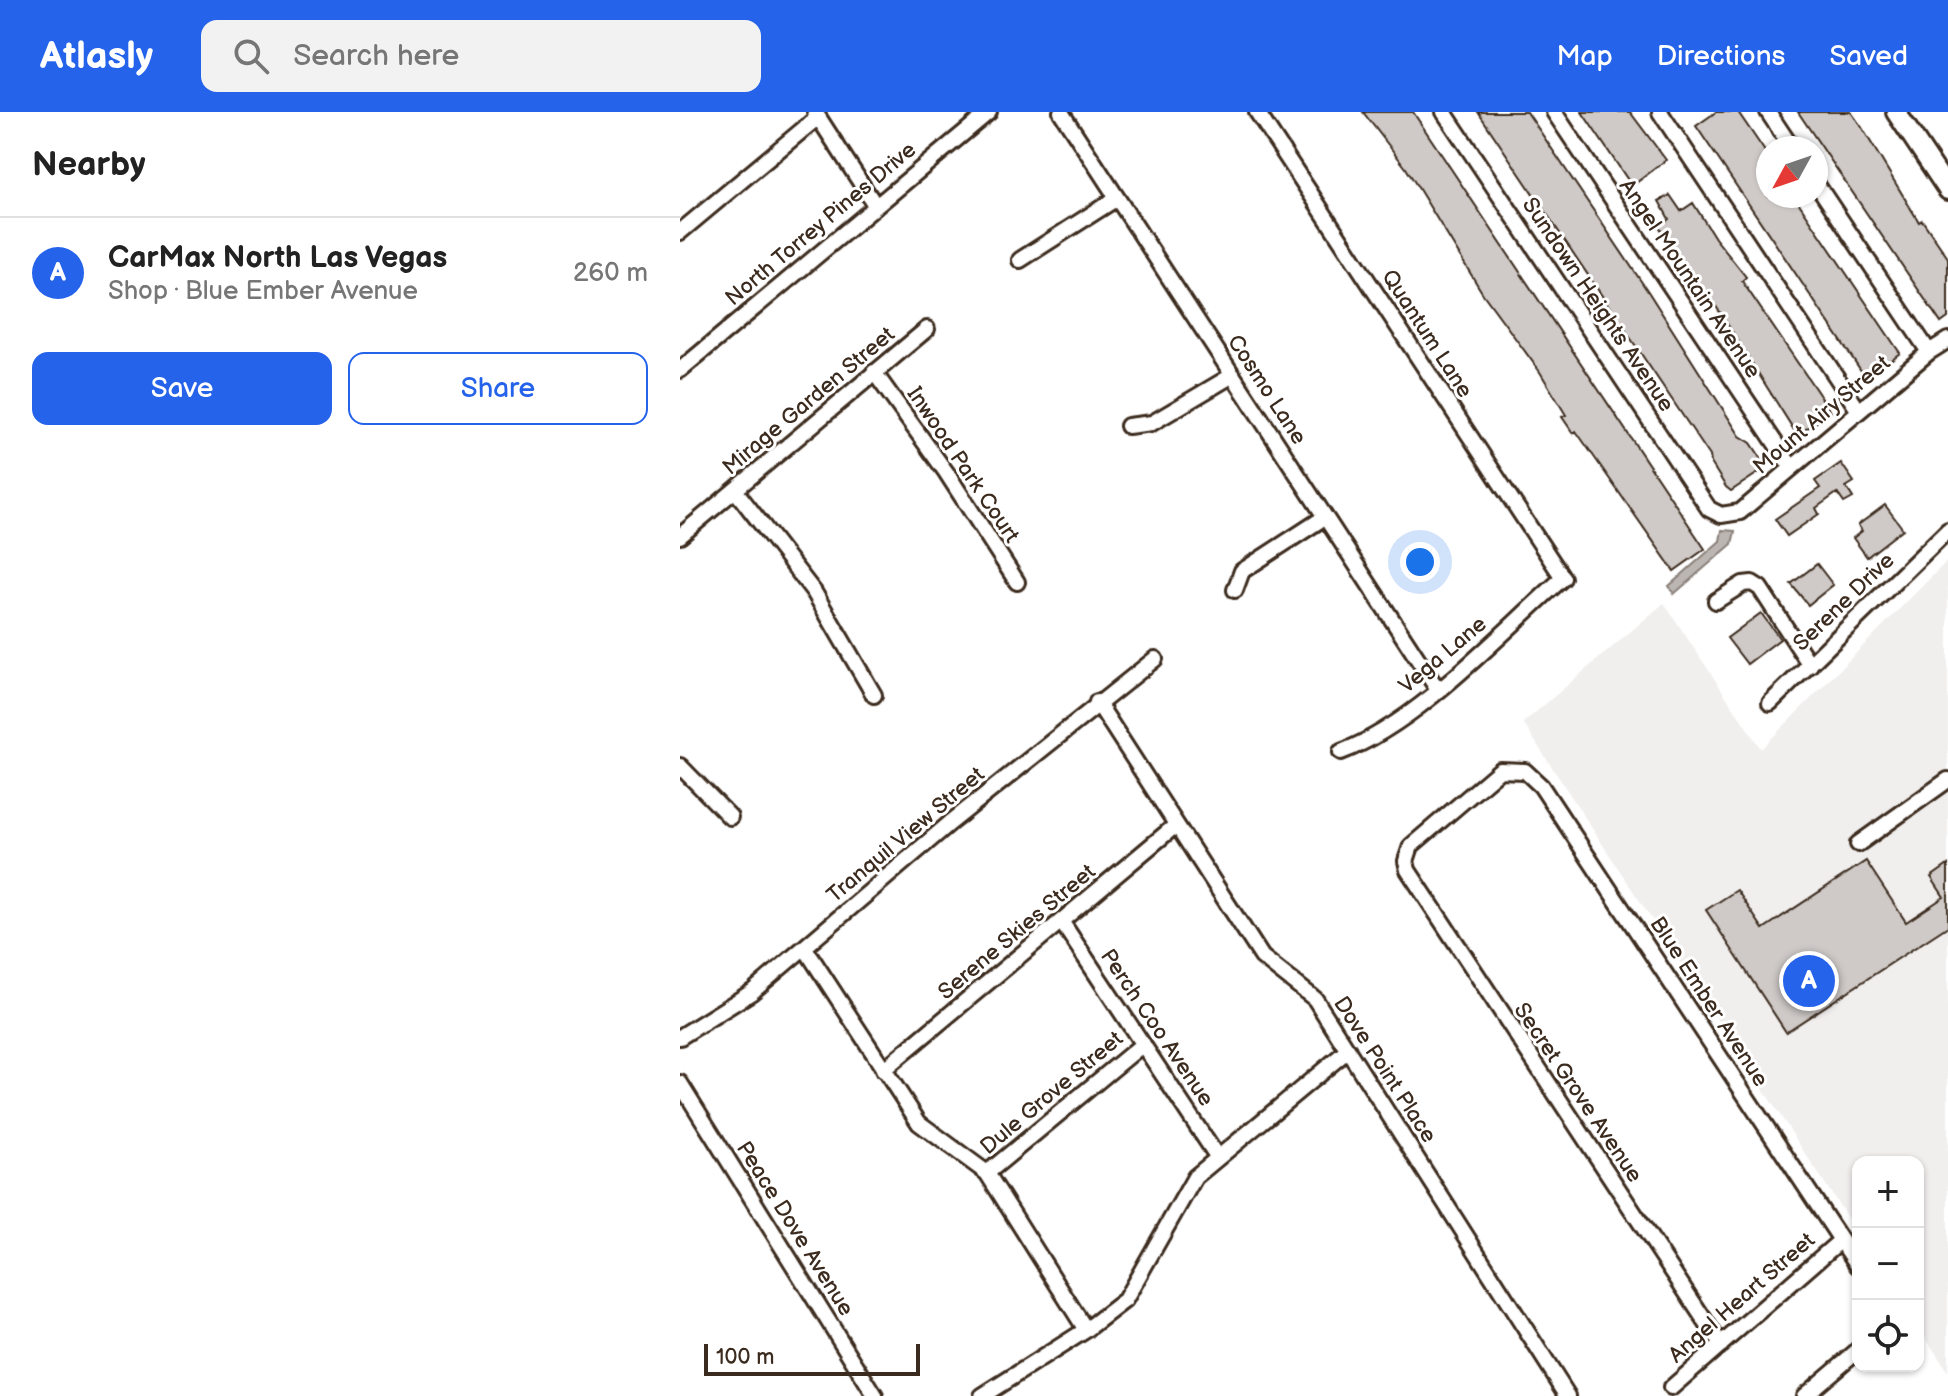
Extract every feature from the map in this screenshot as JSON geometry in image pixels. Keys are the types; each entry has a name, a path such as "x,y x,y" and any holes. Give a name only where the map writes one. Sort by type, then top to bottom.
{"main road":[{"path":"1896,112 1948,190"}],"street":[{"name":"North Torrey Pines Drive","path":"680,370 989,112"},
{"name":"Cosmo Lane","path":"1061,112 1438,690"},
{"name":"Quantum Lane","path":"1257,112 1563,578"},
{"name":"Sundown Heights Avenue","path":"1444,112 1709,509 1721,515"},
{"name":"Angel Mountain Avenue","path":"1554,112 1792,468"},
{"path":"1660,112 1859,411"},
{"path":"1768,112 1784,136"},
{"path":"682,225 817,114 875,205"},
{"path":"1020,260 1117,198"},
{"path":"1828,201 1929,352"},
{"name":"Mirage Garden Street","path":"680,536 927,329"},
{"name":"Mount Airy Street","path":"1721,515 1740,512 1929,352 1948,340"},
{"name":"Inwood Park Court","path":"874,372 946,472 1017,582"},
{"path":"1128,426 1152,423 1233,375"},
{"path":"735,490 814,592 874,695"},
{"path":"1235,590 1242,571 1325,517"},
{"name":"Serene Drive","path":"1770,703 1948,530"},
{"name":"Vega Lane","path":"1341,752 1369,742 1438,690 1563,578"},
{"path":"1716,601 1743,584 1752,583 1760,588 1810,665"},
{"name":"Tranquil View Street","path":"680,1037 752,992 1097,702 1155,659"},
{"name":"Dove Point Place","path":"1097,702 1262,957 1315,999 1568,1396"},
{"path":"680,766 730,817"},
{"name":"Blue Ember Avenue","path":"1406,861 1411,846 1418,838 1491,775 1500,770 1517,768 1534,776 1852,1257"},
{"path":"1858,844 1948,780"},
{"name":"Serene Skies Street","path":"883,1070 1176,825"},
{"name":"Secret Grove Avenue","path":"1406,861 1412,880 1721,1345"},
{"name":"Perch Coo Avenue","path":"1061,921 1218,1158"},
{"path":"805,948 919,1123 987,1173 1086,1330"},
{"name":"Dule Grove Street","path":"987,1173 1143,1044"},
{"path":"982,1396 1086,1330 1125,1300 1195,1177 1348,1050"},
{"name":"Peace Dove Avenue","path":"680,1083 875,1396"},
{"name":"Angel Heart Street","path":"1671,1388 1841,1240"},
{"path":"1804,1396 1852,1355"}],"shaded area":[{"path":"1722,530 1735,531 1732,544 1674,594 1669,586 1720,541"},
{"path":"1948,560 1948,1372 1924,1335 1924,1156 1852,1156 1852,1225 1523,723 1664,603 1761,749"}],"building":[{"path":"1363,112 1413,112 1705,549 1674,571 1576,431 1573,433 1562,417 1566,415 1540,372 1483,294 1406,168"},
{"path":"1478,112 1527,112 1649,293 1740,436 1751,443 1761,458 1764,469 1731,491 1726,487 1710,456"},
{"path":"1582,112 1630,112 1666,160 1632,186"},
{"path":"1716,112 1738,112 1756,138 1756,208 1802,208 1900,353 1866,378 1696,126"},
{"path":"1798,112 1851,112 1861,126 1919,222 1922,220 1948,258 1948,318 1941,323 1828,156 1828,136 1814,136"},
{"path":"1670,195 1681,211 1693,203 1715,238 1746,277 1742,281 1831,412 1800,433 1797,428 1794,430 1714,303 1687,273 1659,226 1669,219 1659,201"},
{"path":"1841,463 1854,482 1846,487 1853,498 1844,503 1837,493 1816,508 1819,514 1787,536 1775,519 1820,488 1815,481"},
{"path":"1885,505 1903,529 1867,557 1853,538 1862,531 1858,525"},
{"path":"1817,564 1833,585 1808,605 1791,584"},
{"path":"1761,613 1780,639 1747,664 1727,638"},
{"path":"1866,861 1906,922 1944,897 1931,877 1948,865 1948,926 1786,1032 1706,910 1737,890 1763,929"}],"place":[{"name":"CarMax North Las Vegas","path":"1809,981"}]}
